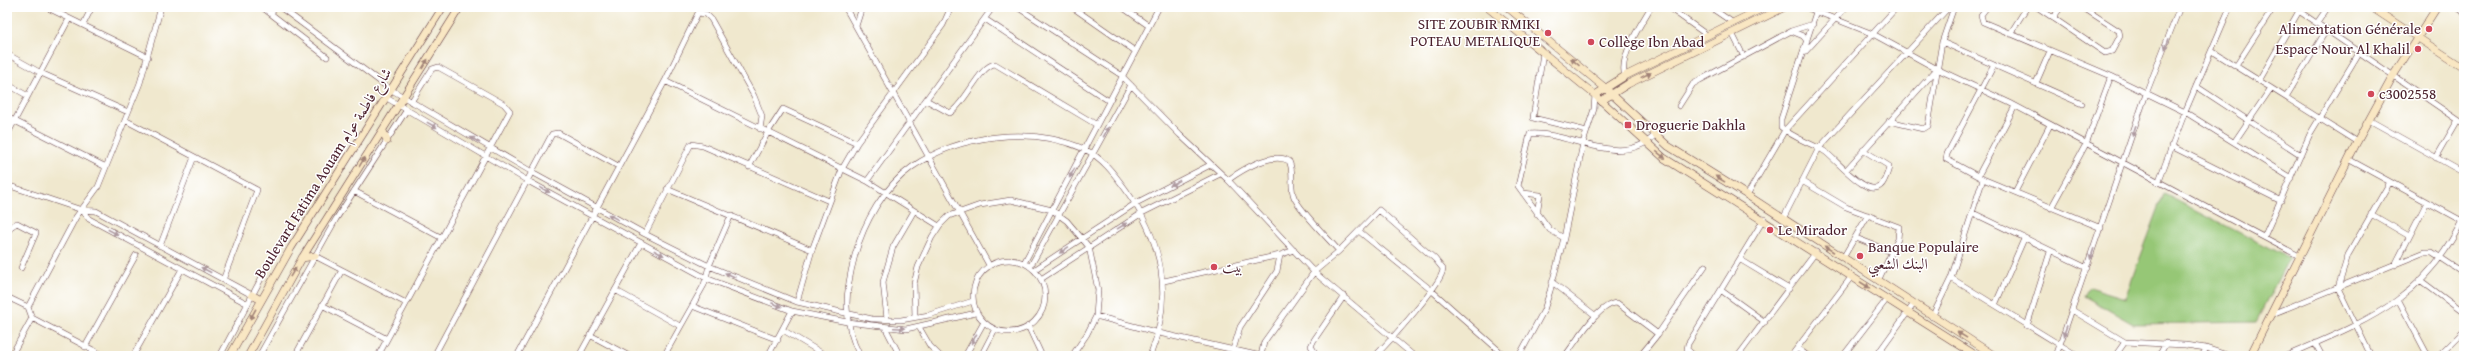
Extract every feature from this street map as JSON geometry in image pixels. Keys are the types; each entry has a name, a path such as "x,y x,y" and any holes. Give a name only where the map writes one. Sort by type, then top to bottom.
{"main road":[{"name":"Boulevard Fatima Aouam شارع فاطمة عوام","path":"230,356 290,248 443,7"},
{"name":"Boulevard Fatima Aouam شارع فاطمة عوام","path":"248,356 302,258 460,7"},
{"path":"1487,7 1595,95 1664,158 1764,219 1977,356"},
{"path":"1507,7 1604,87 1668,146 1747,195 1932,317 1995,356"},
{"path":"1595,95 1604,87 1625,76 1765,7"},
{"path":"1601,101 1611,94 1785,7"},
{"path":"2371,7 2416,38 2464,68"},
{"path":"2250,356 2301,257 2357,142 2393,76 2437,7"},
{"path":"383,130 387,141"},
{"path":"302,258 315,256"},
{"path":"252,295 261,300"}],"street":[{"path":"46,7 148,57"},
{"path":"83,25 92,7"},
{"path":"262,7 327,57"},
{"path":"271,14 275,7"},
{"path":"280,7 404,98 532,172 645,234 709,266 797,302 846,314 886,319 915,317 973,301"},
{"path":"845,7 892,95 989,265"},
{"path":"856,26 862,7"},
{"path":"797,302 812,250 842,169 857,143 943,26 951,7"},
{"path":"867,181 993,7"},
{"path":"1017,7 1121,75 1210,165 1228,180 1314,272 1414,356"},
{"path":"1072,7 1135,51"},
{"path":"1122,7 1148,26"},
{"path":"1024,262 1085,150 1121,75 1159,7"},
{"path":"1625,76 1622,69 1624,60 1651,7"},
{"path":"1668,7 1707,35"},
{"path":"1710,7 1732,22"},
{"path":"1806,7 1873,34 1908,52 1937,70 1982,89 2123,165 2301,257"},
{"path":"1803,54 1846,7"},
{"path":"1747,195 1785,130 1897,7"},
{"path":"1783,219 1819,148 1949,7"},
{"path":"1889,121 1923,129 1928,126 1942,42 1954,7"},
{"path":"1987,7 1982,15 1983,22 2111,76 2185,112 2235,141 2291,178"},
{"path":"2010,34 2027,7"},
{"path":"2037,7 2105,53 2112,51 2120,36 2119,31 2082,7"},
{"path":"2054,18 2061,7"},
{"path":"2056,356 2088,268 2146,94 2180,7"},
{"path":"2158,183 2171,146 2230,7"},
{"path":"2236,66 2274,7"},
{"path":"2293,7 2464,124"},
{"path":"2318,23 2328,7"},
{"path":"2456,7 2464,13"},
{"path":"28,307 82,210 98,187 148,57 159,8"},
{"path":"2259,81 2299,11"},
{"path":"1816,12 1781,119 1782,127 1819,148 1860,182 1873,189 1881,186 1889,166 1863,150"},
{"path":"517,356 665,81 698,13 706,14 754,96 762,116 760,129"},
{"path":"7,135 69,19"},
{"path":"985,19 1109,101"},
{"path":"1678,106 1693,84 1791,31 1812,24"},
{"path":"2286,97 2327,29"},
{"path":"1791,31 1803,36 1807,41"},
{"path":"1732,33 1744,57"},
{"path":"1942,42 2082,104"},
{"path":"2036,84 2050,51"},
{"path":"2212,51 2357,142"},
{"path":"1543,53 1533,118 1587,132"},
{"path":"2264,237 2301,156 2359,53"},
{"path":"7,54 41,73 128,112"},
{"path":"926,100 950,113 968,96 985,69 996,64 1097,125"},
{"path":"1994,65 1947,154 1946,159 1984,179 2101,228"},
{"path":"378,356 490,148 509,116 510,111 504,104 436,67 432,69 412,102"},
{"path":"1846,170 1937,70"},
{"path":"2052,208 2086,144 2111,76"},
{"path":"665,81 867,181 939,226"},
{"path":"7,84 28,96"},
{"path":"1032,269 1131,85"},
{"path":"2196,86 2301,156"},
{"path":"2235,141 2270,88"},
{"path":"1519,356 1544,310 1564,238 1583,143 1594,109 1595,95"},
{"path":"385,97 406,111 528,181 706,278 792,311 847,322 885,327 919,327 976,312"},
{"path":"1594,109 1601,101"},
{"path":"1978,176 2015,106"},
{"path":"749,167 780,112 787,109 857,143"},
{"path":"259,356 315,256 354,191 406,111"},
{"path":"7,117 106,167"},
{"path":"125,120 257,192 223,280"},
{"path":"2369,120 2464,173"},
{"path":"2436,158 2458,120"},
{"path":"2015,192 2050,125"},
{"path":"435,356 552,134 556,132 618,166"},
{"path":"1564,238 1550,230 1523,193 1518,182 1530,134 1583,143 1611,150 1627,150 1647,144 1655,135"},
{"path":"860,356 847,322 846,314 852,268 859,242 878,203 913,167 945,150 993,136 1053,138 1085,150 1114,173 1136,203 1142,213 1157,249 1164,281 1159,333 1150,356"},
{"path":"645,234 690,144 703,146 829,201"},
{"path":"2171,146 2281,201"},
{"path":"160,246 194,157"},
{"path":"1228,180 1260,163 1279,158 1289,161 1292,169 1292,188 1296,201 1339,251"},
{"path":"2286,356 2356,326 2400,300 2440,258 2463,218 2427,202 2348,159"},
{"path":"1032,269 1136,203 1210,165"},
{"path":"1041,279 1142,213 1220,174"},
{"path":"1932,317 1952,278 1984,179"},
{"path":"1802,180 1846,207 1899,227 1898,238 1878,281"},
{"path":"2372,356 2338,288 2348,256 2390,182"},
{"path":"7,185 82,210 96,211 252,295"},
{"path":"667,189 812,250"},
{"path":"354,191 442,238"},
{"path":"1523,193 1540,195 1537,214"},
{"path":"915,317 916,279 918,267 939,226 949,216 980,205 1011,200 1052,210 1060,215 1089,247 1098,290 1096,316 1087,334 1072,356"},
{"path":"2395,265 2427,202"},
{"path":"82,210 89,218 248,304"},
{"path":"886,319 883,282 893,247 914,211"},
{"path":"1096,316 1159,333 1261,356 1264,342 1314,272 1360,232 1376,211 1381,212 1443,269 1443,273 1393,337 1375,356"},
{"path":"1973,213 2050,252 2088,268"},
{"path":"2371,214 2409,236"},
{"path":"664,356 706,278 709,266 731,215"},
{"path":"1843,258 1868,215"},
{"path":"1694,356 1687,348 1688,344 1741,260 1764,219"},
{"path":"7,232 17,223 36,233 21,268"},
{"path":"1360,232 1431,290 1505,356"},
{"path":"1856,238 1892,252"},
{"path":"1995,305 2024,239"},
{"path":"579,356 641,243"},
{"path":"1164,281 1280,255 1294,250"},
{"path":"2270,315 2429,251 2464,273"},
{"path":"1738,356 1765,322 1816,252"},
{"path":"2027,326 2050,252"},
{"path":"1233,350 1240,327 1277,271 1280,255"},
{"path":"85,347 136,256"},
{"path":"315,256 406,303"},
{"path":"1006,260 1024,262 1041,279 1045,290 1044,302 1040,313 1028,326 1011,332 996,329 984,322 976,312 973,301 974,283 980,273 989,265 1006,260"},
{"path":"1741,260 1789,289"},
{"path":"1640,356 1658,334 1705,266"},
{"path":"133,356 182,268"},
{"path":"298,355 322,305 342,270"},
{"path":"1791,356 1852,276"},
{"path":"220,356 262,277"},
{"path":"1952,278 2027,326 2078,356"},
{"path":"2420,280 2464,312"},
{"path":"1552,282 1596,316"},
{"path":"615,290 680,326"},
{"path":"1722,291 1765,322"},
{"path":"1317,356 1311,346 1344,296"},
{"path":"7,297 28,307 32,318 104,356"},
{"path":"1843,356 1887,299"},
{"path":"2400,300 2428,356"},
{"path":"1565,356 1607,304 1617,302 1658,334"},
{"path":"1876,356 1913,304"},
{"path":"322,305 387,339"},
{"path":"692,306 778,340"},
{"path":"2072,310 2125,342 2166,343 2206,348 2230,356"},
{"path":"768,356 778,340 792,311"},
{"path":"11,356 32,318"},
{"path":"965,356 984,322"},
{"path":"1028,326 1042,356"},
{"path":"885,327 900,356"},
{"path":"919,327 930,346 940,356"},
{"path":"981,356 996,329"},
{"path":"783,330 827,356"},
{"path":"2439,356 2464,331"},
{"path":"590,334 629,356"},
{"path":"2115,356 2125,342"},
{"path":"2160,356 2166,343"},
{"path":"2315,343 2322,356"},
{"path":"1797,348 1808,356"},
{"path":"2202,356 2206,348"},
{"path":"90,356 93,350"}],"green space":[{"path":"2164,194 2289,258 2256,322 2133,324 2084,296 2089,287 2125,298"}],"place":[{"name":"Alimentation Générale","path":"2429,29"},
{"name":"SITE ZOUBIR RMIKI POTEAU METALIQUE","path":"1548,33"},
{"name":"Collège Ibn Abad","path":"1591,42"},
{"name":"Espace Nour Al Khalil","path":"2418,49"},
{"name":"c3002558","path":"2371,94"},
{"name":"Droguerie Dakhla","path":"1628,125"},
{"name":"Le Mirador","path":"1770,230"},
{"name":"Banque Populaire البنك الشعبي","path":"1860,256"},
{"name":"بيت","path":"1214,267"}]}
